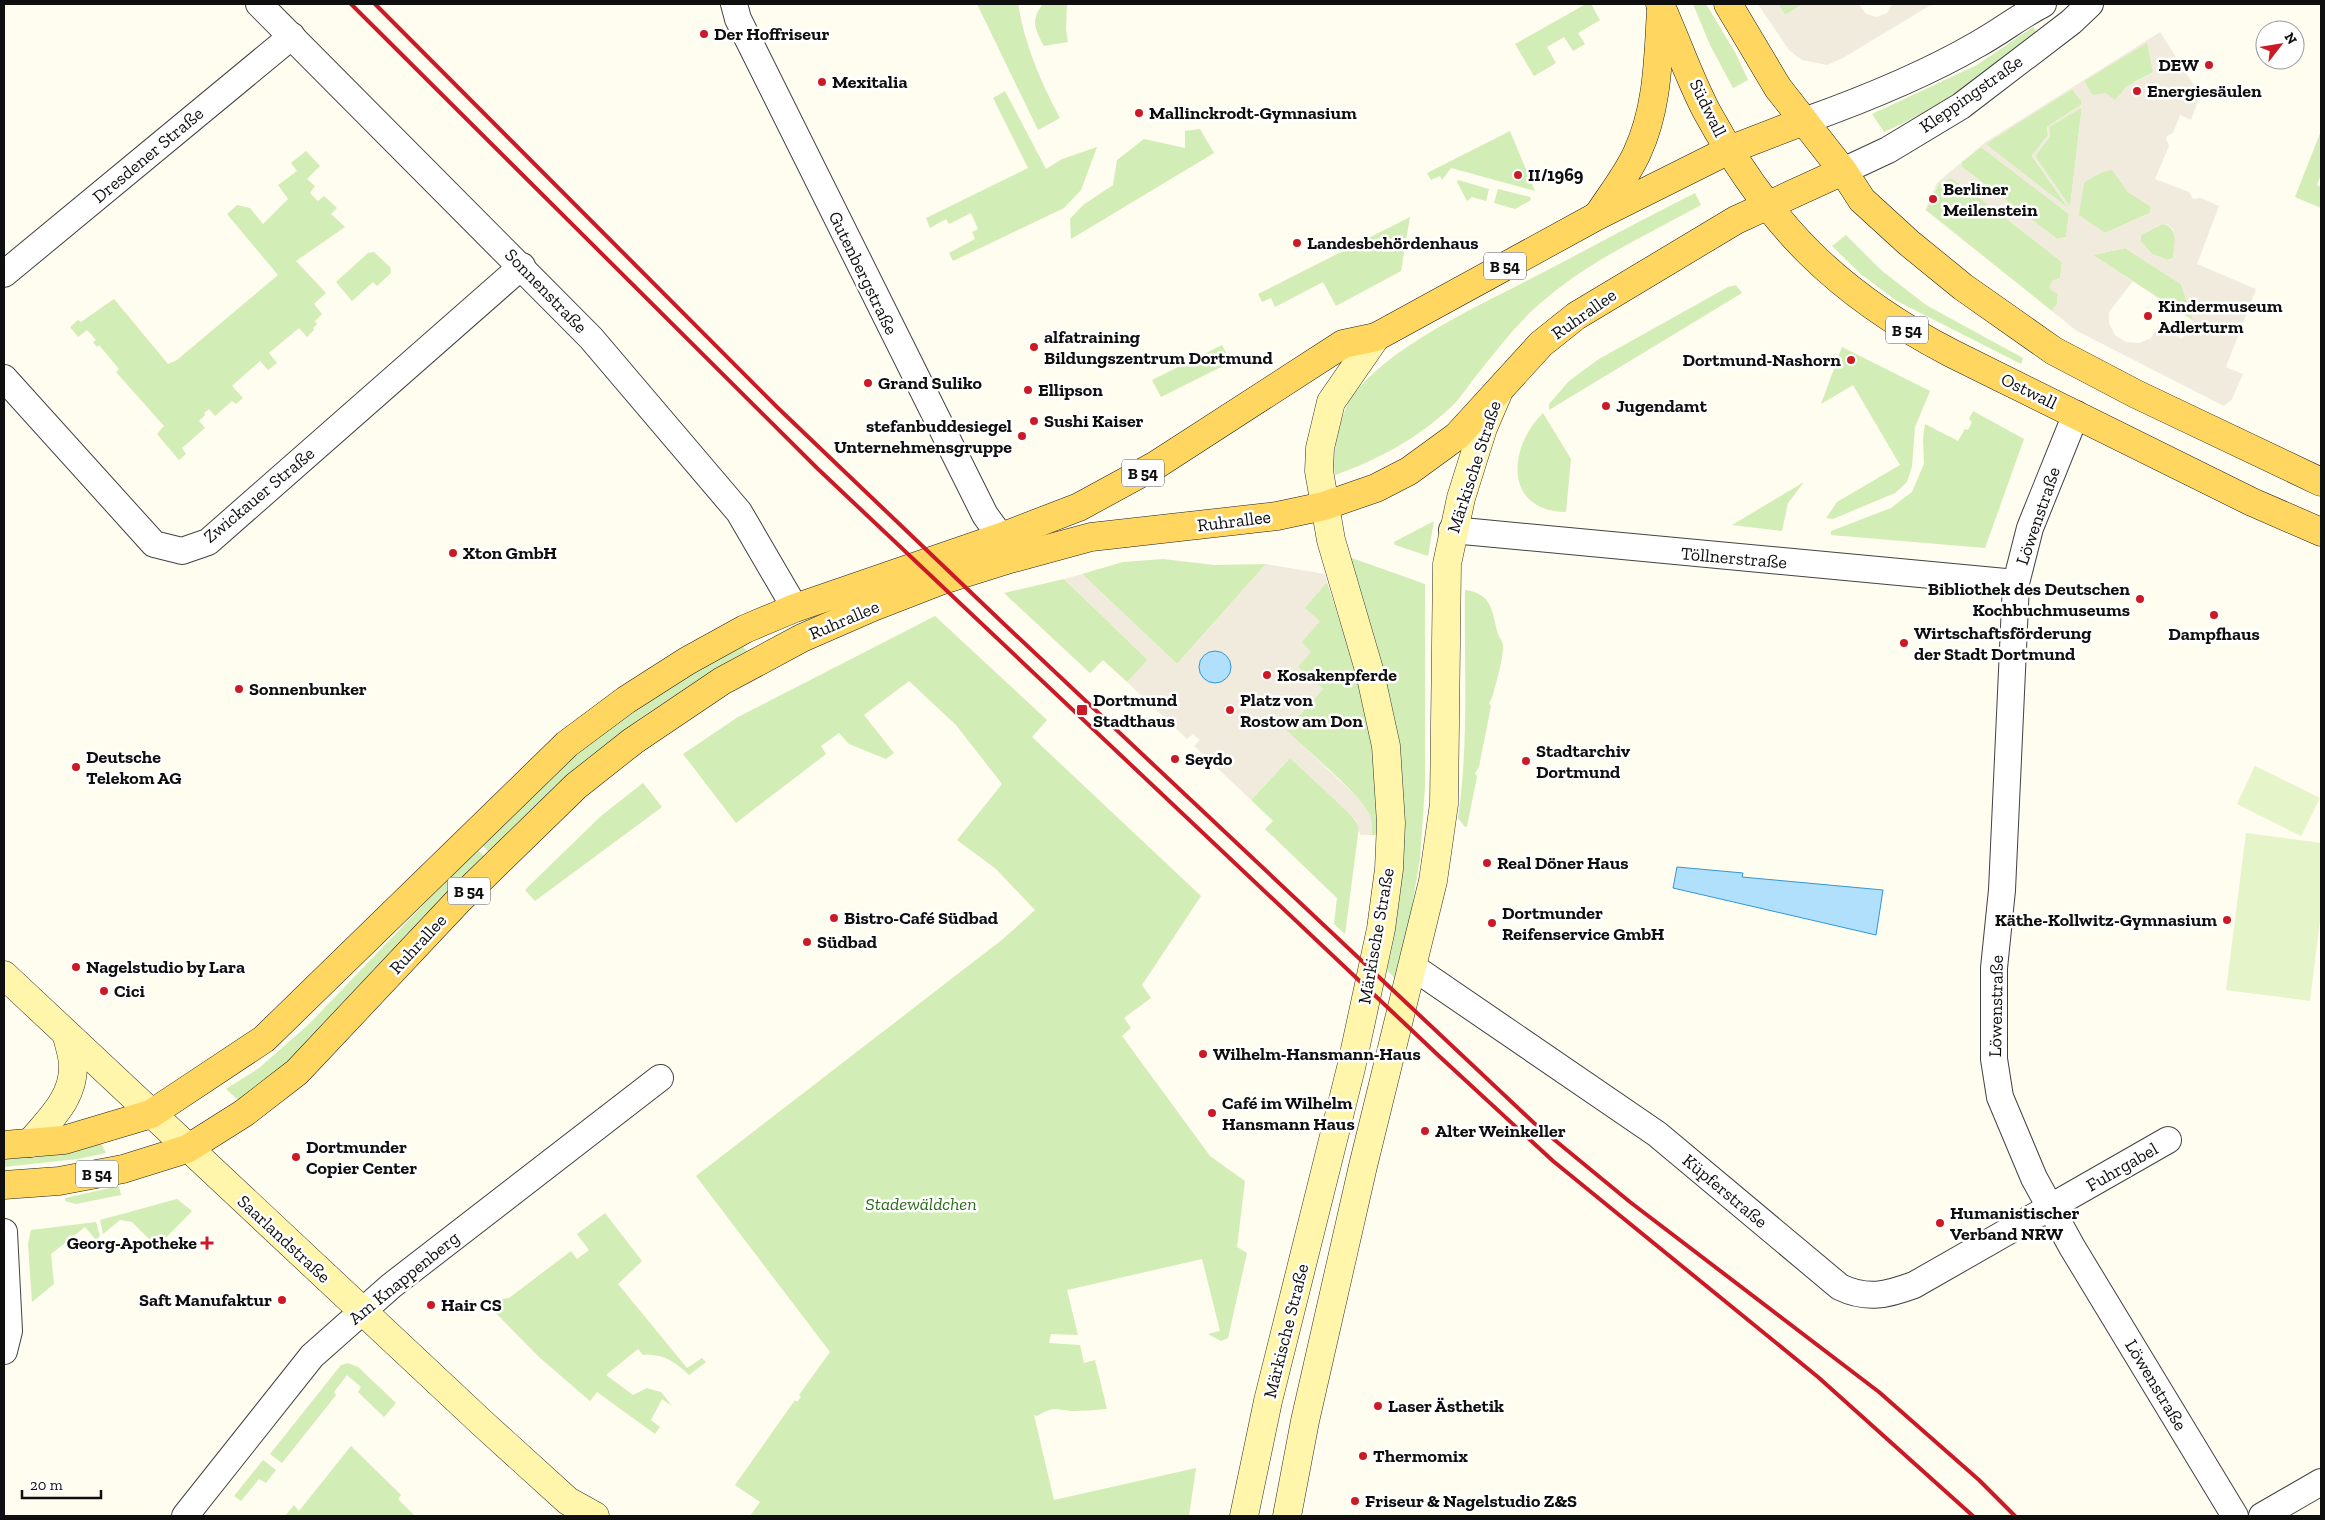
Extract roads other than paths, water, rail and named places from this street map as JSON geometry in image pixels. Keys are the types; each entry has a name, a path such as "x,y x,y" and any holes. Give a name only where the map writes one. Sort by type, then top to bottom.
{"main road":[{"path":"1728,4 1766,71 1843,171 1862,200 1909,243 1963,287 2044,346 2136,394 2321,482"},
{"path":"1597,216 1636,155 1644,138 1653,105 1661,5"},
{"name":"Südwall","path":"1661,5 1707,111 1729,150 1767,205"},
{"name":"B 54","path":"1729,150 1804,121"},
{"name":"Ruhrallee","path":"17,1144 64,1140 151,1114 264,1039 567,744 626,700 687,661 745,629 795,608 1001,537 1079,507 1120,486 1203,436 1343,344 1376,337 1597,216 1729,150"},
{"name":"B 54","path":"1767,205 1843,171"},
{"name":"Ruhrallee","path":"4,1185 59,1181 110,1172 187,1149 244,1114 297,1072 459,900 576,786 633,741 722,681 802,638 873,607 940,581 1010,559 1091,537 1277,516 1324,506 1376,488 1409,471 1457,436 1541,344 1576,316 1736,220 1767,205"},
{"name":"Ostwall","path":"1767,205 1806,251 1867,304 1909,332 2252,502 2321,532"},
{"name":"Märkische Straße","path":"1244,1516 1268,1401 1355,1050 1381,929 1389,869 1391,823 1386,746 1372,681 1331,540 1319,471 1320,448 1331,402 1376,337"},
{"name":"Märkische Straße","path":"1286,1516 1305,1421 1361,1175 1433,881 1444,804 1446,577 1452,530 1483,428 1499,391"},
{"name":"Saarlandstraße","path":"4,975 187,1149 573,1509 595,1516"},
{"path":"17,1144 59,1109 70,1090 73,1066 67,1036"}],"street":[{"name":"Sonnenstraße","path":"259,4 522,266 591,338 738,512 795,608"},
{"name":"Gutenbergstraße","path":"734,4 738,19 901,350 985,515 1001,537"},
{"name":"Kleppingstraße","path":"1804,121 1863,100 1947,60 1978,44 2043,4"},
{"name":"Kleppingstraße","path":"1843,171 1888,150 1960,106 2071,22 2090,4"},
{"name":"Dresdener Straße","path":"4,274 292,36"},
{"name":"Zwickauer Straße","path":"4,378 154,544 182,551 208,542 522,266"},
{"name":"Löwenstraße","path":"2076,414 2030,528 2016,583 2002,890 1994,968 1994,1058 2000,1097 2020,1148 2050,1208 2235,1516"},
{"name":"Töllnerstraße","path":"1452,530 2016,583"},
{"name":"Küpferstraße","path":"1413,967 1657,1134 1840,1287 1854,1294 1882,1296 1914,1285 2050,1208"},
{"name":"Am Knappenberg","path":"185,1516 312,1356 390,1286 660,1078"},
{"name":"Fuhrgabel","path":"2050,1208 2168,1140"},
{"path":"4,1232 9,1331 4,1351"},
{"path":"2262,1516 2321,1482"}],"water":[{"path":"1215,651 1221,652 1226,656 1230,661 1230,673 1226,678 1221,682 1215,683 1209,682 1204,678 1200,673 1199,667 1200,661 1204,656 1209,652"},
{"path":"1677,867 1743,873 1742,877 1883,890 1876,935 1673,888"}],"railway":[{"path":"351,4 818,469 1439,1056 1553,1161 1818,1377 1973,1516"},
{"path":"375,4 778,408 1004,624 1534,1123 1630,1202 1879,1392 1979,1480 2015,1516"}],"place":[{"name":"Der Hoffriseur","path":"704,34"},
{"name":"DEW","path":"2209,65"},
{"name":"Mexitalia","path":"822,82"},
{"name":"Energiesäulen","path":"2137,91"},
{"name":"Mallinckrodt-Gymnasium","path":"1139,113"},
{"name":"II/1969","path":"1518,175"},
{"name":"Berliner Meilenstein","path":"1933,199"},
{"name":"Landesbehördenhaus","path":"1297,243"},
{"name":"Kindermuseum Adlerturm","path":"2148,316"},
{"name":"alfatraining Bildungszentrum Dortmund","path":"1034,347"},
{"name":"Dortmund-Nashorn","path":"1851,360"},
{"name":"Grand Suliko","path":"868,383"},
{"name":"Ellipson","path":"1028,390"},
{"name":"Jugendamt","path":"1606,406"},
{"name":"Sushi Kaiser","path":"1034,421"},
{"name":"stefanbuddesiegel Unternehmensgruppe","path":"1022,436"},
{"name":"Xton GmbH","path":"453,553"},
{"name":"Bibliothek des Deutschen Kochbuchmuseums","path":"2140,599"},
{"name":"Dampfhaus","path":"2214,615"},
{"name":"Wirtschaftsförderung der Stadt Dortmund","path":"1904,643"},
{"name":"Kosakenpferde","path":"1267,675"},
{"name":"Sonnenbunker","path":"239,689"},
{"name":"Dortmund Stadthaus","path":"1082,710"},
{"name":"Platz von Rostow am Don","path":"1230,710"},
{"name":"Seydo","path":"1175,759"},
{"name":"Stadtarchiv Dortmund","path":"1526,761"},
{"name":"Deutsche Telekom AG","path":"76,767"},
{"name":"Real Döner Haus","path":"1487,863"},
{"name":"Bistro-Café Südbad","path":"834,918"},
{"name":"Käthe-Kollwitz-Gymnasium","path":"2227,920"},
{"name":"Dortmunder Reifenservice GmbH","path":"1492,923"},
{"name":"Südbad","path":"807,942"},
{"name":"Nagelstudio by Lara","path":"76,967"},
{"name":"Cici","path":"104,991"},
{"name":"Wilhelm-Hansmann-Haus","path":"1203,1054"},
{"name":"Café im Wilhelm Hansmann Haus","path":"1212,1113"},
{"name":"Alter Weinkeller","path":"1425,1131"},
{"name":"Dortmunder Copier Center","path":"296,1157"},
{"name":"Humanistischer Verband NRW","path":"1940,1223"},
{"name":"Georg-Apotheke","path":"207,1243"},
{"name":"Saft Manufaktur","path":"282,1300"},
{"name":"Hair CS","path":"431,1305"},
{"name":"Laser Ästhetik","path":"1378,1406"},
{"name":"Thermomix","path":"1363,1456"},
{"name":"Friseur & Nagelstudio Z&S","path":"1355,1501"}],"park label":[{"name":"Stadewäldchen","path":"921,1204"}]}
